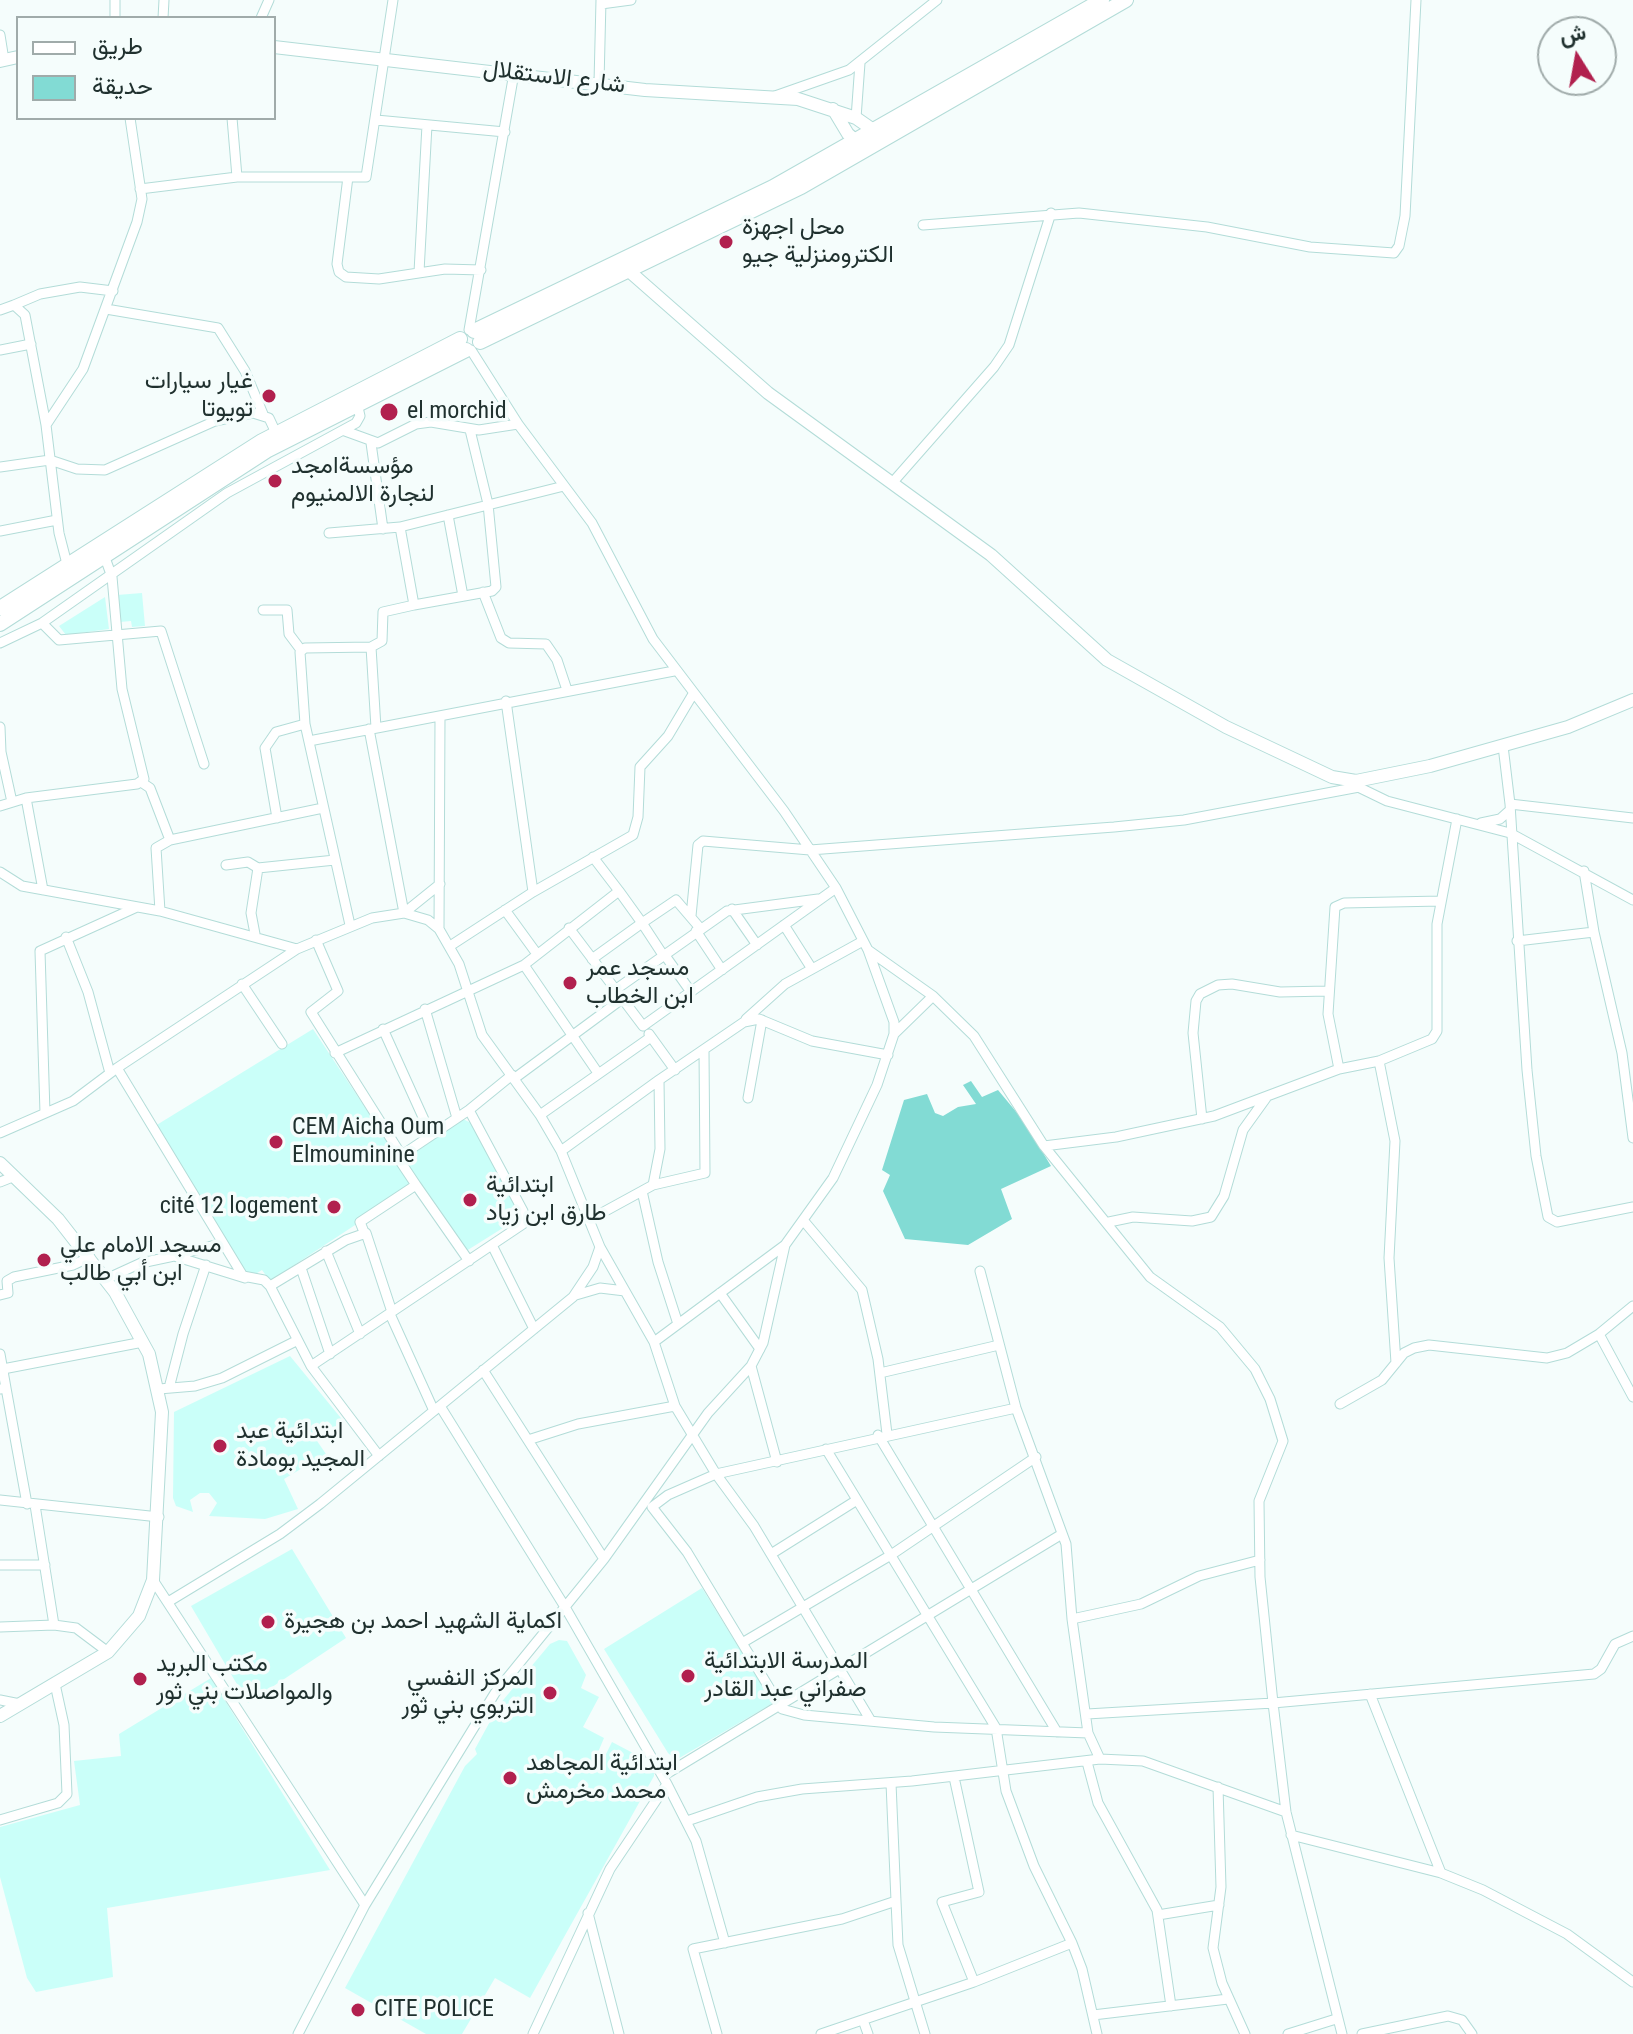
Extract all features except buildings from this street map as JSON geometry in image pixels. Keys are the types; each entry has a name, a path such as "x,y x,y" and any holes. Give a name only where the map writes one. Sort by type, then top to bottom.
{"main road":[{"path":"1,618 268,450 470,340 629,271 752,212 869,149 880,134 1102,0"},
{"path":"1,618 67,564 276,433 737,207 855,140 880,134 1126,0"}],"street":[{"path":"140,189 237,177 366,177 393,0"},
{"path":"599,83 601,2 631,0"},
{"path":"775,96 832,77 860,63 937,0"},
{"path":"923,225 1051,213 1207,227 1310,247 1398,250 1405,216 1416,0"},
{"path":"0,35 2,60"},
{"name":"شارع الاستقلال","path":"276,47 701,95 775,96 833,109 856,118 880,134"},
{"path":"856,118 860,63"},
{"path":"514,73 470,340 518,424 592,523 641,617 674,671 836,888 866,945 894,1022 888,1055 833,1178 785,1245 654,1342"},
{"path":"833,109 855,140 869,149"},
{"path":"46,425 76,384 113,291 140,211 130,120"},
{"path":"232,120 237,177"},
{"path":"376,120 505,132"},
{"path":"419,272 427,125"},
{"path":"348,177 339,272 357,279 419,272 481,270"},
{"path":"893,482 994,367 1009,345 1051,213"},
{"path":"629,271 768,393 991,555 1050,611 1118,668 1261,745 1387,801 1510,833 1633,900"},
{"path":"0,310 40,294 80,287 113,291"},
{"path":"14,305 25,315 31,344 46,425 57,520 67,564"},
{"path":"106,309 218,328 276,433"},
{"path":"0,350 31,344"},
{"path":"0,643 42,623 112,577 227,493 345,431 359,420 357,403"},
{"path":"0,467 50,460 77,469 105,470 215,421 242,414 263,414"},
{"path":"345,431 371,443 383,442 416,424 446,423 470,430 518,424"},
{"path":"301,650 371,647 383,638 383,612 496,587 488,504 470,430"},
{"path":"371,443 383,529"},
{"path":"329,533 400,527 564,486"},
{"path":"448,515 463,596"},
{"path":"0,531 57,520"},
{"path":"400,527 414,605"},
{"path":"104,555 112,577 122,689 144,776 141,782"},
{"path":"483,592 501,638 509,643 546,644 557,660 567,690"},
{"path":"263,610 287,610 289,634 301,650 305,724 350,925"},
{"path":"1,618 14,637"},
{"path":"42,623 59,640 117,633 163,632 204,764"},
{"path":"371,647 372,728 404,913"},
{"path":"309,741 674,671"},
{"path":"450,946 533,892 633,835 638,817 640,767 668,736 693,694"},
{"path":"691,916 701,841 810,850 1165,823 1353,784 1503,746 1568,727 1633,700"},
{"path":"506,701 533,892"},
{"path":"439,929 440,718"},
{"path":"277,818 265,748 276,732 305,724"},
{"path":"0,727 1,752 12,802"},
{"path":"1503,746 1536,1156 1548,1217 1557,1222 1633,1207"},
{"path":"0,778 9,790"},
{"path":"0,806 26,798 141,782 150,788 170,840"},
{"path":"26,798 43,890"},
{"path":"1510,806 1633,818"},
{"path":"1478,824 1500,819 1510,806"},
{"path":"160,911 156,848 170,840 323,808"},
{"path":"1044,1146 1116,1137 1202,1119 1339,1069 1379,1061 1427,1043 1437,1031 1437,924 1457,819"},
{"path":"593,857 691,992"},
{"path":"226,865 248,862 258,868 335,860"},
{"path":"255,934 251,913 258,868"},
{"path":"1584,871 1594,932 1622,1053 1633,1138"},
{"path":"0,872 22,886 139,906 255,934 297,949"},
{"path":"0,1133 73,1101 113,1070 297,949 350,925 404,913 440,884"},
{"path":"643,1026 836,888"},
{"path":"335,1053 524,965 619,891"},
{"path":"615,990 732,909 821,898"},
{"path":"592,959 676,900 691,916 722,970"},
{"path":"1339,1069 1330,1031 1328,991 1333,913 1338,905 1441,901"},
{"path":"45,1113 39,954 45,947 139,906"},
{"path":"732,909 757,945"},
{"path":"505,910 537,954"},
{"path":"404,913 428,920 439,929 450,946 482,1035 540,1115 561,1151 600,1247 654,1342 675,1406 804,1607 871,1721"},
{"path":"784,925 812,969"},
{"path":"569,928 675,1070"},
{"path":"1517,941 1594,932"},
{"path":"66,937 88,992 113,1070 245,1278"},
{"path":"316,940 338,991 311,1012 392,1141 400,1153 405,1153"},
{"path":"561,1151 744,1022 773,994 812,969 866,945"},
{"path":"866,945 933,996 974,1036 1044,1146 1109,1222 1150,1277 1220,1327 1237,1346 1270,1399 1283,1441 1260,1495 1260,1560 1273,1703 1286,1812 1342,2034"},
{"path":"524,965 570,1038 598,1073"},
{"path":"242,984 282,1044"},
{"path":"1202,1119 1193,1033 1196,1001 1200,994 1218,985 1232,984 1280,992 1328,991"},
{"path":"894,1034 933,996"},
{"path":"469,1261 398,1158 622,999"},
{"path":"425,1009 457,1118"},
{"path":"744,1022 762,1020 812,1041 888,1055"},
{"path":"748,1098 762,1020"},
{"path":"383,1029 431,1135"},
{"path":"540,1115 651,1037"},
{"path":"589,1220 653,1185 705,1173 704,1051"},
{"path":"1379,1061 1395,1141 1389,1258 1396,1364"},
{"path":"653,1185 660,1149 659,1080"},
{"path":"1109,1222 1133,1217 1186,1221 1211,1217 1224,1196 1243,1130 1267,1097"},
{"path":"311,1366 523,1224 526,1217 469,1110"},
{"path":"0,1163 90,1257 143,1342 164,1388"},
{"path":"0,1182 15,1176"},
{"path":"416,1185 360,1222 371,1241 391,1313 437,1408 565,1607 687,1821 725,1943"},
{"path":"642,1191 658,1262 678,1324"},
{"path":"803,1220 862,1290 880,1373 883,1435 933,1527 1057,1732"},
{"path":"270,1286 326,1251 364,1232"},
{"path":"106,1279 141,1263 223,1243"},
{"path":"492,1245 534,1329"},
{"path":"302,2033 365,1905 495,1693 648,1504 708,1413 751,1366 760,1349 785,1245"},
{"path":"168,1602 293,1526 573,1297 593,1267 600,1247"},
{"path":"326,1251 360,1334"},
{"path":"174,1256 245,1278 264,1280 311,1366 379,1456"},
{"path":"0,1295 8,1293 7,1281 14,1277 73,1265 90,1257"},
{"path":"0,1716 108,1652 139,1616 153,1580 164,1388 206,1265"},
{"path":"301,1268 330,1354"},
{"path":"980,1271 1016,1408 1062,1534 1070,1569 1072,1619 1088,1733 1100,1759"},
{"path":"573,1297 600,1288 625,1291"},
{"path":"720,1293 760,1349"},
{"path":"1340,1404 1382,1380 1404,1353 1429,1345 1547,1358 1567,1353 1599,1334 1633,1306"},
{"path":"1599,1334 1633,1397"},
{"path":"164,1388 195,1386 222,1378 296,1341"},
{"path":"3,1369 143,1342"},
{"path":"880,1373 999,1345"},
{"path":"0,1354 3,1388 45,1565 54,1625"},
{"path":"751,1366 777,1462"},
{"path":"483,1370 604,1559"},
{"path":"528,1440 578,1424 675,1406"},
{"path":"648,1504 716,1474 1016,1408"},
{"path":"826,1449 996,1728 1001,1772 1034,1866 1072,1943 1097,2034"},
{"path":"742,1643 891,1555 1036,1457"},
{"path":"0,1500 159,1517"},
{"path":"771,1554 857,1500"},
{"path":"648,1504 680,1542 778,1705 804,1715 1088,1733"},
{"path":"533,2034 610,1869 665,1780 778,1705 1062,1534"},
{"path":"1072,1619 1141,1604 1199,1576 1260,1560"},
{"path":"0,1565 45,1565"},
{"path":"153,1580 365,1905"},
{"path":"0,1627 54,1625 76,1628 108,1652"},
{"path":"1087,1714 1273,1703 1594,1674 1601,1669 1612,1647 1633,1636"},
{"path":"0,1820 58,1803 67,1794 64,1725 55,1684"},
{"path":"1370,1694 1441,1873"},
{"path":"0,1700 21,1704"},
{"path":"687,1821 730,1804 782,1792 954,1777 1100,1759 1143,1761 1286,1812"},
{"path":"1087,1762 1098,1803 1158,1915 1171,2006"},
{"path":"954,1777 979,1892 942,1902 974,1982"},
{"path":"891,1783 898,1945 925,2034"},
{"path":"1218,1787 1219,1905 1213,1948 1228,1999 1245,2034"},
{"path":"1291,1835 1441,1873 1567,1934 1633,1982"},
{"path":"717,2034 692,1951 842,1919 896,1901"},
{"path":"1158,1915 1219,1905"},
{"path":"588,1912 619,2034"},
{"path":"821,2034 974,1982 1072,1943"},
{"path":"1093,2015 1228,1999"},
{"path":"1362,2034 1448,2016 1462,2020 1472,2034"},
{"path":"1288,2034 1336,2019"},
{"path":"863,2020 868,2034"}],"shaded area":[{"path":"142,593 145,626 132,627 131,621 120,622 117,595"},
{"path":"105,597 109,629 66,635 59,626"},
{"name":"CEM Aicha Oum Elmouminine","path":"313,1029 409,1174 403,1161 463,1119 473,1124 522,1216 463,1253 416,1185 270,1281 262,1270 249,1278 155,1126"},
{"name":"ابتدائية عبد المجيد بومادة","path":"290,1356 345,1423 315,1438 326,1454 284,1479 298,1509 265,1519 209,1516 217,1503 209,1493 200,1493 190,1500 193,1512 176,1506 173,1498 174,1412"},
{"name":"اكماية الشهيد احمد بن هجيرة","path":"292,1549 346,1638 248,1703 191,1606"},
{"name":"المدرسة الابتدائية صفراني عبد القادر","path":"702,1588 773,1703 676,1760 668,1753 604,1649"},
{"path":"567,1641 586,1675 581,1688 599,1697 583,1727 604,1738 596,1757 603,1760 612,1742 633,1753 624,1771 633,1759 654,1769 654,1776 530,1998 495,1978 462,2034 426,2034 345,1988 465,1766 477,1754 475,1749 499,1705 550,1644"},
{"path":"211,1678 330,1870 107,1908 113,1977 36,1992 27,1978 0,1877 0,1827 80,1805 74,1761 121,1756 119,1734"}],"green space":[{"path":"971,1081 982,1097 998,1090 1023,1120 1051,1166 1001,1189 1012,1219 968,1245 905,1239 883,1191 890,1175 882,1170 904,1100 927,1094 935,1113 943,1116 958,1107 976,1104 963,1085"}],"place":[{"name":"محل اجهزة الكترومنزلية جيو","path":"726,242"},
{"name":"غيار سيارات تويوتا","path":"269,396"},
{"name":"el morchid","path":"389,412"},
{"name":"مؤسسةامجد لنجارة الالمنيوم","path":"275,481"},
{"name":"مسجد عمر ابن الخطاب","path":"570,983"},
{"name":"CEM Aicha Oum Elmouminine","path":"276,1142"},
{"name":"ابتدائية طارق ابن زياد","path":"470,1200"},
{"name":"cité 12 logement","path":"334,1207"},
{"name":"مسجد الامام علي ابن أبي طالب","path":"44,1260"},
{"name":"ابتدائية عبد المجيد بومادة","path":"220,1446"},
{"name":"اكماية الشهيد احمد بن هجيرة","path":"268,1622"},
{"name":"المدرسة الابتدائية صفراني عبد القادر","path":"688,1676"},
{"name":"مكتب البريد والمواصلات بني ثور","path":"140,1679"},
{"name":"المركز النفسي التربوي بني ثور","path":"550,1693"},
{"name":"ابتدائية المجاهد محمد مخرمش","path":"510,1778"},
{"name":"CITE POLICE","path":"358,2010"}]}
